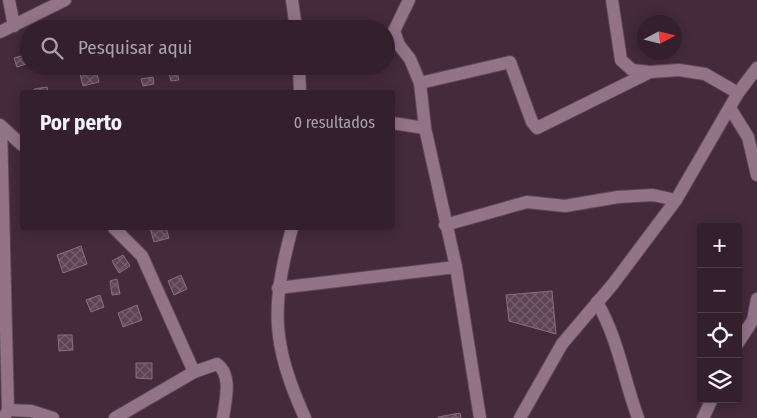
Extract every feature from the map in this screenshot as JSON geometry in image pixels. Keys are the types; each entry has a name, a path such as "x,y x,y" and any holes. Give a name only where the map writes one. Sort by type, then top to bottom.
{"street":[{"path":"9,0 14,26"},
{"path":"26,20 66,0"},
{"path":"292,0 295,20"},
{"path":"395,28 409,0"},
{"path":"612,0 621,60 632,70 650,72 679,70 705,74 738,93"},
{"path":"0,32 20,23"},
{"path":"395,34 398,45 410,60 420,83 425,128 445,225 456,267 480,418"},
{"path":"420,83 510,62 532,122 537,128 650,72"},
{"path":"520,418 562,344 676,200 738,93 757,68"},
{"path":"299,75 300,90"},
{"path":"730,108 748,138 757,175"},
{"path":"395,123 425,128"},
{"path":"1,126 20,144"},
{"path":"1,126 6,414 31,411 53,418"},
{"path":"445,225 527,202 565,206 618,197 653,195 676,200"},
{"path":"116,230 142,256 194,372"},
{"path":"292,230 276,304 280,350 288,380 305,418"},
{"path":"278,288 456,267"},
{"path":"742,339 755,326 757,299"},
{"path":"597,302 610,326 620,352 629,393 638,418"},
{"path":"115,418 194,372 217,364 222,367 227,380 223,418"},
{"path":"703,418 710,403"}],"building":[{"path":"20,56 20,66 17,67 14,58"},
{"path":"80,75 97,75 99,82 83,86"},
{"path":"170,75 178,75 179,80 171,81"},
{"path":"153,77 154,84 143,86 141,79"},
{"path":"47,87 48,90 34,90"},
{"path":"151,230 167,230 169,238 154,242"},
{"path":"81,246 87,264 63,273 57,255"},
{"path":"123,255 130,266 119,273 112,261"},
{"path":"181,275 187,289 174,295 168,281"},
{"path":"117,279 120,294 112,295 110,281"},
{"path":"552,291 556,334 509,321 506,295"},
{"path":"100,295 104,307 91,312 86,300"},
{"path":"137,305 142,320 123,327 118,313"},
{"path":"58,335 72,335 73,350 59,351"},
{"path":"136,363 152,363 152,379 136,378"},
{"path":"460,413 461,418 438,418 438,417"}]}
